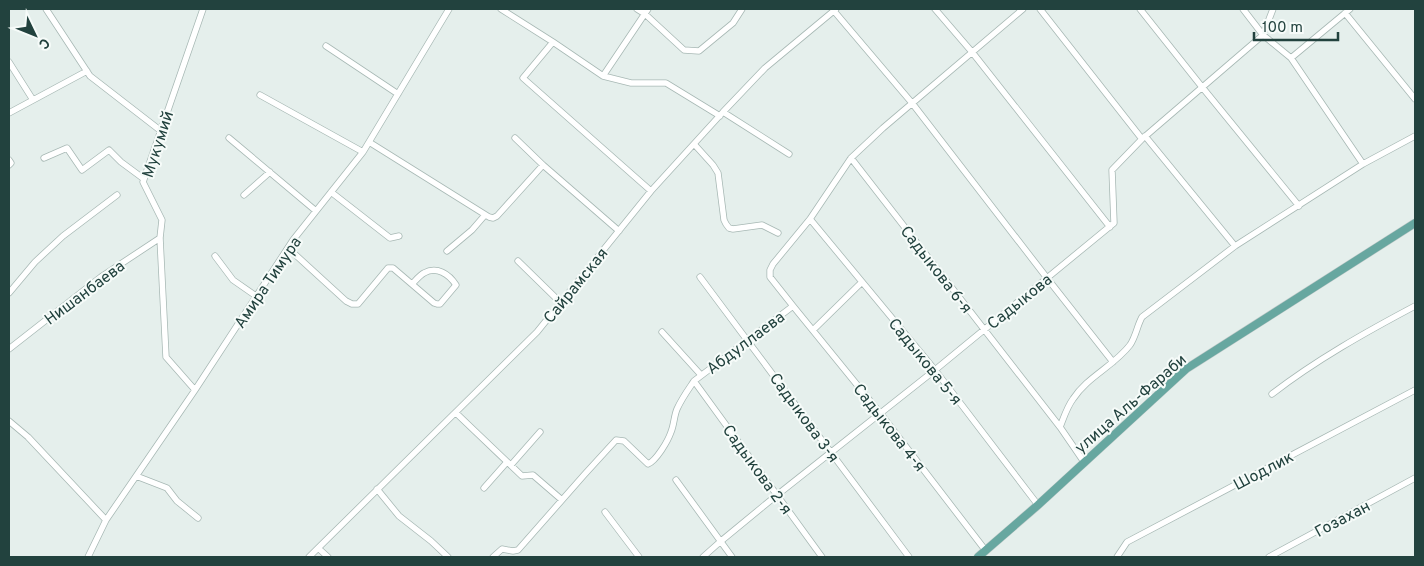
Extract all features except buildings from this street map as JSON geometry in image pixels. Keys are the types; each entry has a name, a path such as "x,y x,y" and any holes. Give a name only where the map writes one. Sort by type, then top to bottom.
{"main road":[{"name":"улица Аль-Фараби","path":"978,557 1186,370 1415,223"}],"street":[{"path":"47,9 90,76 161,131"},
{"name":"Мукумий","path":"195,390 166,357 160,238 162,220 143,182 203,9"},
{"name":"Амира Тимура","path":"91,556 106,520 195,390 288,248 363,152 449,9"},
{"path":"501,9 603,76 631,83 666,83 789,154"},
{"path":"636,9 646,11 684,50 700,52 733,23 742,9"},
{"path":"935,9 972,52 1110,227 1114,223 1112,170 1143,138 1263,35 1273,9"},
{"name":"Абдуллаева","path":"493,557 502,549 518,550 616,440 624,441 648,464 652,462 665,445 683,396 694,381 793,306 770,277 770,270 810,219 851,158 912,103 1024,9"},
{"path":"1040,9 1143,138 1235,246"},
{"path":"1140,9 1299,206"},
{"path":"1243,9 1263,35 1290,58 1363,164"},
{"path":"835,10 912,103 1113,362"},
{"name":"Сайрамская","path":"309,557 538,332 651,191 765,68 835,10"},
{"path":"603,76 646,11"},
{"path":"1290,58 1347,11 1415,99"},
{"path":"553,42 523,78 651,191"},
{"path":"326,46 398,94"},
{"path":"9,62 33,100"},
{"path":"9,113 87,71"},
{"path":"260,95 363,152"},
{"path":"1060,427 1073,398 1129,346 1142,317 1235,246 1363,164 1415,136"},
{"path":"229,138 316,211"},
{"path":"515,138 543,165 619,230"},
{"path":"369,142 489,218 497,216 543,165"},
{"path":"694,144 718,173 724,220 729,228 762,225 778,233"},
{"path":"44,158 67,148 82,170 108,150 144,178"},
{"name":"Садыкова 6-я","path":"851,158 1060,427 1084,462"},
{"path":"9,160 11,162 9,165"},
{"path":"244,195 270,172"},
{"path":"331,192 390,238 399,236"},
{"path":"9,293 36,262 63,236 117,196"},
{"path":"448,251 472,230 485,215"},
{"name":"Садыкова 5-я","path":"810,219 935,370 1038,505"},
{"name":"Садыкова","path":"703,557 830,452 935,370 1110,227"},
{"name":"Нишанбаева","path":"9,349 101,277 160,238"},
{"path":"288,248 346,301 352,304 358,304 388,268 393,268 412,284 436,304 440,304 456,285 440,270 424,273 412,284"},
{"path":"215,256 233,280 256,296"},
{"path":"518,262 561,303"},
{"name":"Садыкова 3-я","path":"700,277 909,557"},
{"path":"812,330 862,282"},
{"name":"Садыкова 4-я","path":"793,306 880,413 986,551"},
{"path":"1272,394 1298,374 1415,306"},
{"path":"662,332 701,375"},
{"name":"Садыкова 2-я","path":"694,381 822,557"},
{"name":"Шодлик","path":"1117,557 1127,542 1415,390"},
{"path":"456,413 522,476 533,475 562,500"},
{"path":"9,421 28,436 106,520"},
{"path":"484,488 540,432"},
{"path":"136,476 167,488 177,502 198,518"},
{"name":"Гозахан","path":"1268,557 1415,478"},
{"path":"676,480 732,557"},
{"path":"377,489 399,516 448,557"},
{"path":"604,512 639,557"},
{"path":"318,548 328,557"}]}
